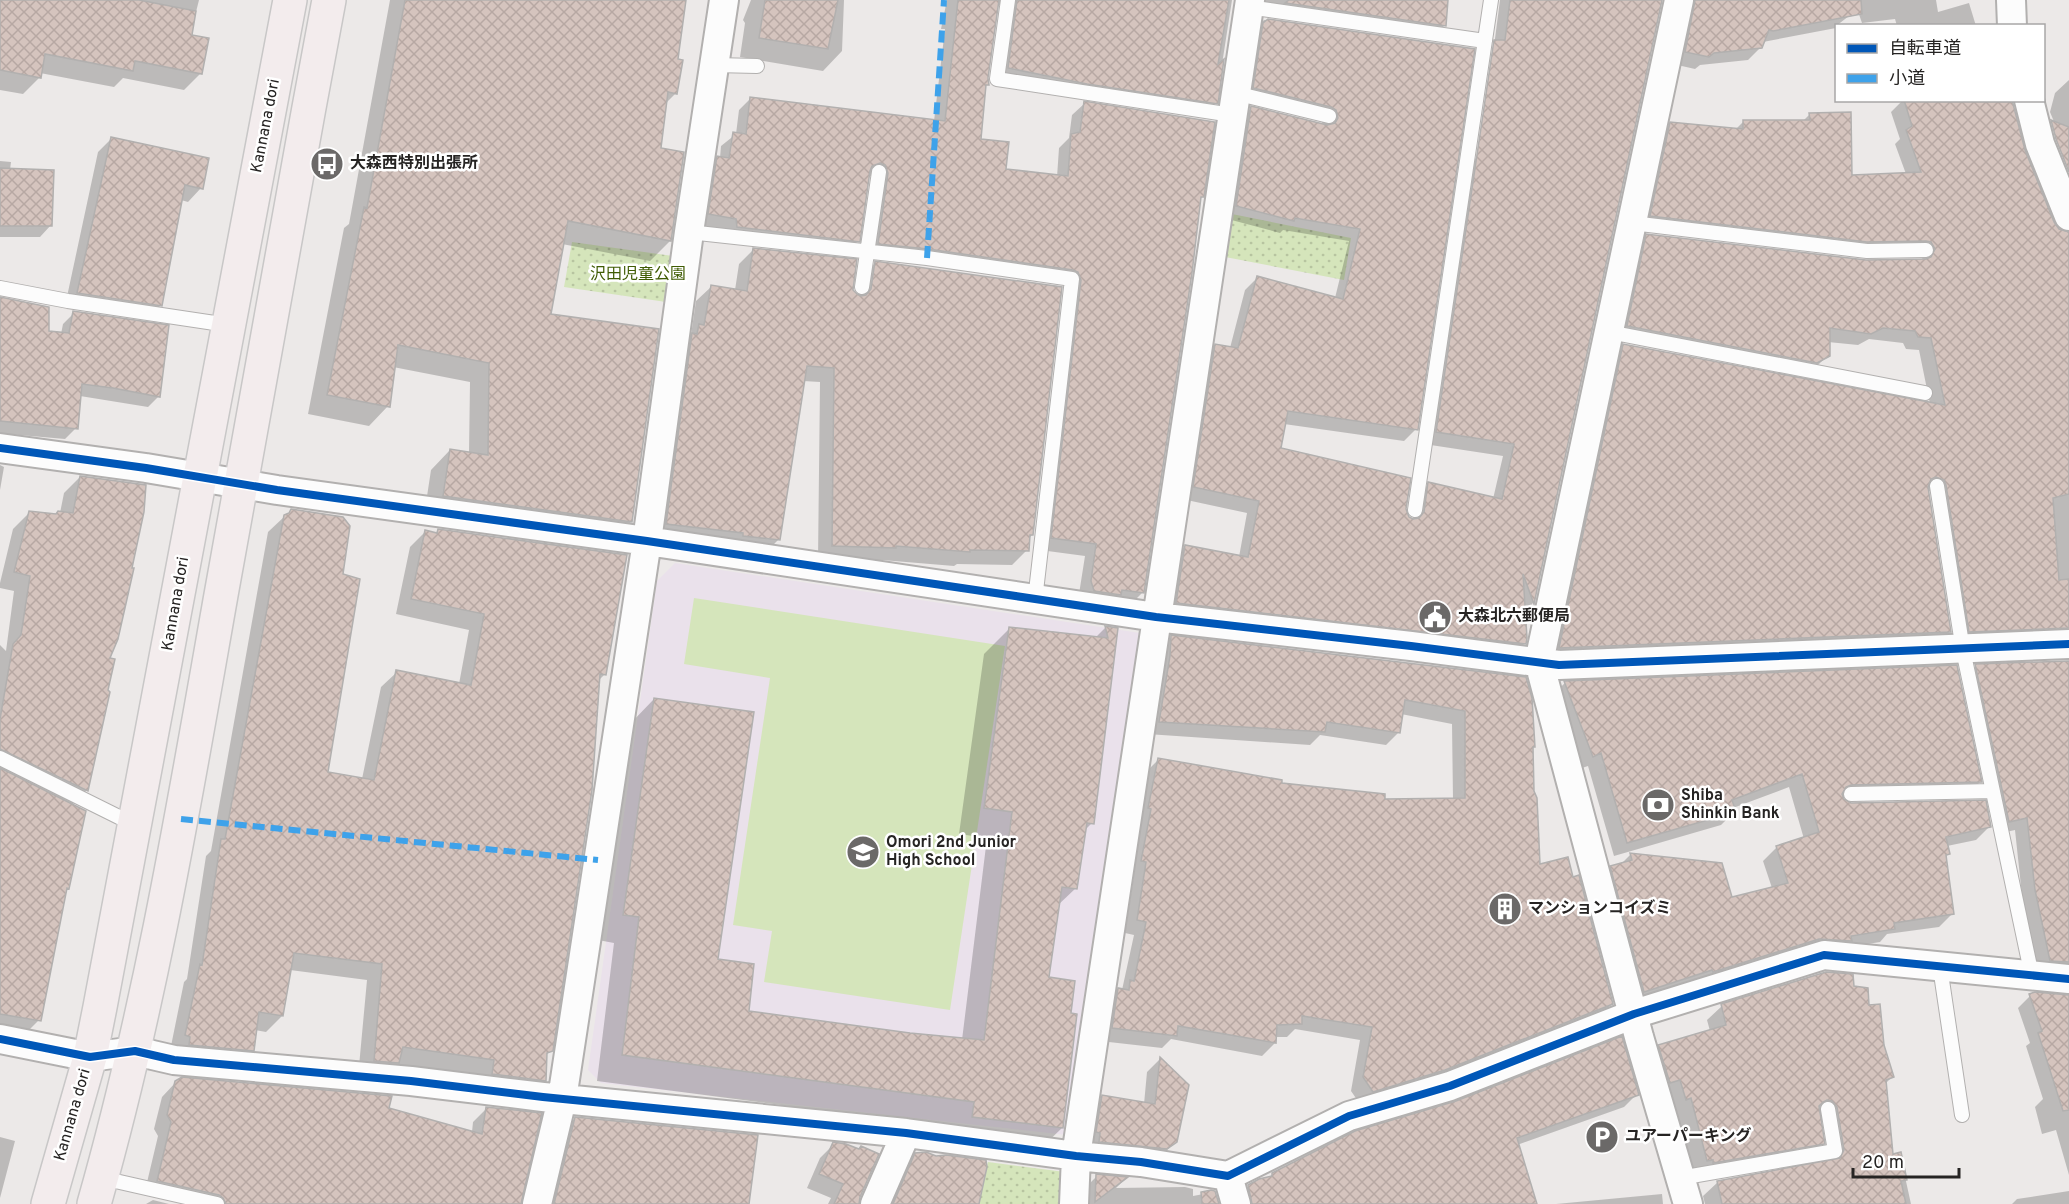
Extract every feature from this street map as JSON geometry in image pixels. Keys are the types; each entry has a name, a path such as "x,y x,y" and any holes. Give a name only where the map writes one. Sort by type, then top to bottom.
{"main road":[{"name":"Kannana dori","path":"48,1204 90,1057 290,0"},
{"path":"98,1191 135,1051 181,819 329,0"}],"street":[{"path":"537,1204 562,1099 647,541 689,232 724,0"},
{"path":"1679,0 1539,662 1684,1191"},
{"path":"2011,0 2012,24"},
{"path":"1074,1204 1076,1156 1249,4"},
{"path":"2030,102 2040,144 2069,216"},
{"path":"0,448 1156,617 1411,645 1559,665 2069,644"},
{"path":"0,1039 90,1057 135,1051 174,1060 399,1080 906,1134 1141,1162 1228,1176 1349,1116 1450,1086 1634,1014 1824,955 2069,979"},
{"path":"875,1204 906,1134"},
{"path":"1228,1176 1236,1204"}],"lane":[{"path":"1008,0 997,79 1329,116"},
{"path":"1415,510 1491,0"},
{"path":"1249,4 1485,41"},
{"path":"715,65 756,66"},
{"path":"862,287 879,172"},
{"path":"1632,223 1867,251 1926,250"},
{"path":"689,232 868,251 1072,279 1035,600"},
{"path":"0,288 68,301 228,325"},
{"path":"1609,332 1926,393"},
{"path":"1937,486 1963,650 2032,976"},
{"path":"0,758 135,826"},
{"path":"1851,794 1993,791"},
{"path":"1940,967 1962,1115"},
{"path":"1684,1191 1835,1151 1828,1109"},
{"path":"98,1191 218,1204"}],"shaded area":[{"name":"Omori 2nd Junior High School","path":"675,563 1140,633 1067,1135 601,1083 588,1070 657,581"}],"green space":[{"path":"1227,213 1351,238 1344,280 1220,256"},
{"name":"沢田児童公園","path":"572,242 673,256 666,302 564,287"},
{"path":"694,598 1005,646 950,1010 764,982 772,931 733,925 770,678 684,664"},
{"path":"988,1162 1065,1172 1065,1204 978,1204"}],"building":[{"path":"0,0 139,0 196,11 192,35 209,38 202,74 135,61 133,71 45,54 41,78 0,70"},
{"path":"405,0 686,0 678,59 683,60 677,94 668,92 661,148 684,152 671,241 568,221 551,314 659,329 632,522 443,496 450,449 488,455 489,363 398,345 390,407 327,395 364,207 367,208"},
{"path":"765,0 838,0 828,49 759,38"},
{"path":"958,0 999,0 988,78 989,85 986,85 981,139 1009,142 1006,169 1068,176 1071,134 1080,132 1084,101 1215,122 1204,197 1201,197 1192,273 1144,593 1122,590 1121,595 1094,591 1091,581 1096,544 1051,538 1081,280 1078,272 928,249 878,244 888,173 885,165 880,163 872,166 870,171 860,242 737,227 736,219 708,214 717,156 729,158 733,132 746,134 750,97 945,121"},
{"path":"1017,0 1229,0 1218,64 1224,59 1218,104 1087,84 1008,68"},
{"path":"1289,0 1448,0 1446,26 1285,3"},
{"path":"1510,0 1662,0 1534,604 1523,574 1526,644 1176,603 1185,545 1248,557 1259,501 1193,487 1215,344 1238,348 1257,276 1343,299 1360,229 1295,218 1294,221 1236,206 1251,106 1327,125 1335,123 1338,118 1336,110 1331,107 1253,88 1263,23 1268,19 1475,49 1418,430 1288,411 1281,448 1411,478 1406,509 1409,517 1413,519 1419,518 1424,512 1428,482 1502,499 1514,444 1436,432 1494,40 1505,40"},
{"path":"1695,0 1861,0 1862,14 1769,30 1762,48 1714,53 1709,57 1685,52"},
{"path":"1905,102 2013,102 2025,150 2054,222 2059,229 2069,232 2069,494 2053,498 2059,580 2069,579 2069,628 1969,632 1946,485 1944,480 1936,477 1931,479 1928,487 1951,632 1559,648 1623,344 1945,405 1931,338 1918,337 1915,331 1883,328 1871,334 1830,328 1830,356 1817,363 1627,326 1646,234 1866,260 1926,259 1931,257 1935,249 1931,242 1926,241 1867,242 1650,216 1670,122 1743,129 1743,120 1810,120 1809,113 1851,112 1852,175 1921,172 1906,130 1912,126"},
{"path":"2051,120 2069,127 2069,172 2056,139"},
{"path":"111,137 209,158 203,189 185,185 162,306 77,293"},
{"path":"0,168 54,170 52,226 0,226"},
{"path":"753,248 857,259 853,290 861,296 866,295 871,289 875,261 1062,287 1033,535 1030,535 1029,551 970,550 970,552 896,546 896,548 832,546 834,368 807,366 780,540 666,524 692,333 697,334 699,324 704,325 711,285 747,291"},
{"path":"0,297 49,307 49,331 69,333 73,311 169,325 160,397 82,384 78,429 0,421"},
{"path":"80,476 146,485 144,512 132,568 134,568 118,639 110,658 115,659 108,690 110,692 88,791 0,749 0,719 13,644 21,635 30,576 14,572 29,511 73,513"},
{"path":"291,509 343,517 350,526 343,574 360,579 328,772 374,780 396,670 471,685 484,614 411,599 425,530 437,533 438,529 627,555 606,675 600,674 592,790 553,1051 547,1053 546,1081 492,1074 494,1060 403,1047 399,1063 374,1061 382,964 294,953 283,1016 259,1012 254,1051 189,1045 190,1037 185,1035 200,964 202,965 221,839 225,839 284,515"},
{"path":"1105,626 1118,628 1094,824 1087,823 1077,889 1062,887 1049,977 1075,981 1071,1013 1077,1014 1063,1128 972,1117 974,1102 622,1055 639,917 623,915 654,698 754,712 718,959 754,964 749,1011 910,1033 984,1040 1012,812 984,808 1009,627 1108,638"},
{"path":"1171,635 1526,677 1532,698 1535,747 1533,747 1534,791 1537,798 1540,864 1568,857 1573,877 1579,875 1613,1004 1445,1070 1373,1092 1363,1077 1372,1027 1302,1016 1302,1024 1277,1025 1276,1043 1178,1026 1177,1036 1112,1028 1118,988 1129,990 1130,980 1134,981 1146,922 1137,920 1146,862 1141,861 1158,758 1282,780 1282,783 1385,794 1385,799 1465,798 1465,711 1405,700 1400,733 1327,722 1325,732 1159,722 1170,656"},
{"path":"2069,661 2069,962 2050,961 2035,890 2027,818 2009,822 1975,664"},
{"path":"1957,665 1982,782 1851,785 1846,787 1842,794 1844,799 1851,803 1986,800 1991,827 1946,837 1950,854 1946,855 1954,914 1894,923 1895,929 1851,936 1852,941 1819,939 1644,992 1610,866 1632,860 1630,853 1722,863 1732,897 1788,883 1776,846 1819,832 1802,774 1732,800 1736,812 1627,843 1601,753 1593,757 1564,681"},
{"path":"0,768 86,811 69,889 67,888 41,1021 0,1014"},
{"path":"1826,972 1853,974 1854,986 1868,988 1869,1005 1880,1004 1884,1045 1894,1077 1886,1080 1893,1154 1901,1152 1907,1180 1901,1181 1906,1204 1722,1204 1717,1181 1840,1158 1844,1150 1837,1107 1832,1101 1827,1100 1819,1106 1825,1144 1713,1163 1713,1160 1707,1161 1691,1098 1686,1100 1680,1080 1670,1083 1658,1045 1726,1025 1721,1004"},
{"path":"2035,992 2069,995 2069,1110 2063,1111 2038,1033 2042,1031 2029,994"},
{"path":"1622,1036 1639,1095 1517,1138 1537,1204 1252,1204 1248,1185 1272,1176 1272,1173 1355,1131 1456,1101"},
{"path":"1160,1057 1189,1085 1177,1142 1167,1149 1099,1142 1100,1133 1096,1132 1102,1095 1155,1104"},
{"path":"182,1077 392,1096 389,1108 482,1134 486,1107 542,1113 521,1204 226,1204 219,1195 157,1181 171,1122 167,1115 175,1081"},
{"path":"575,1117 758,1135 749,1204 554,1204"},
{"path":"833,1142 859,1149 861,1146 879,1154 859,1204 834,1204 843,1184 819,1174"},
{"path":"926,1152 936,1156 986,1160 987,1167 979,1204 893,1204 915,1153"},
{"path":"1096,1174 1128,1177 1095,1202"},
{"path":"1215,1191 1219,1204 1202,1204 1201,1192"}],"marked path":[{"path":"927,258 944,0"},
{"path":"181,819 598,860"}],"cycle path":[{"path":"0,448 1156,617 1559,665 2069,644"},
{"path":"0,1039 90,1057 135,1051 174,1060 411,1081 543,1097 906,1133 1076,1156 1141,1162 1228,1176 1349,1116 1450,1086 1634,1014 1824,955 2069,979"}],"place":[{"name":"大森西特別出張所","path":"327,164"},
{"name":"大森北六郵便局","path":"1435,617"},
{"name":"Shiba Shinkin Bank","path":"1658,805"},
{"name":"Omori 2nd Junior High School","path":"863,852"},
{"name":"マンションコイズミ","path":"1505,909"},
{"name":"ユアーパーキング","path":"1602,1137"}]}
